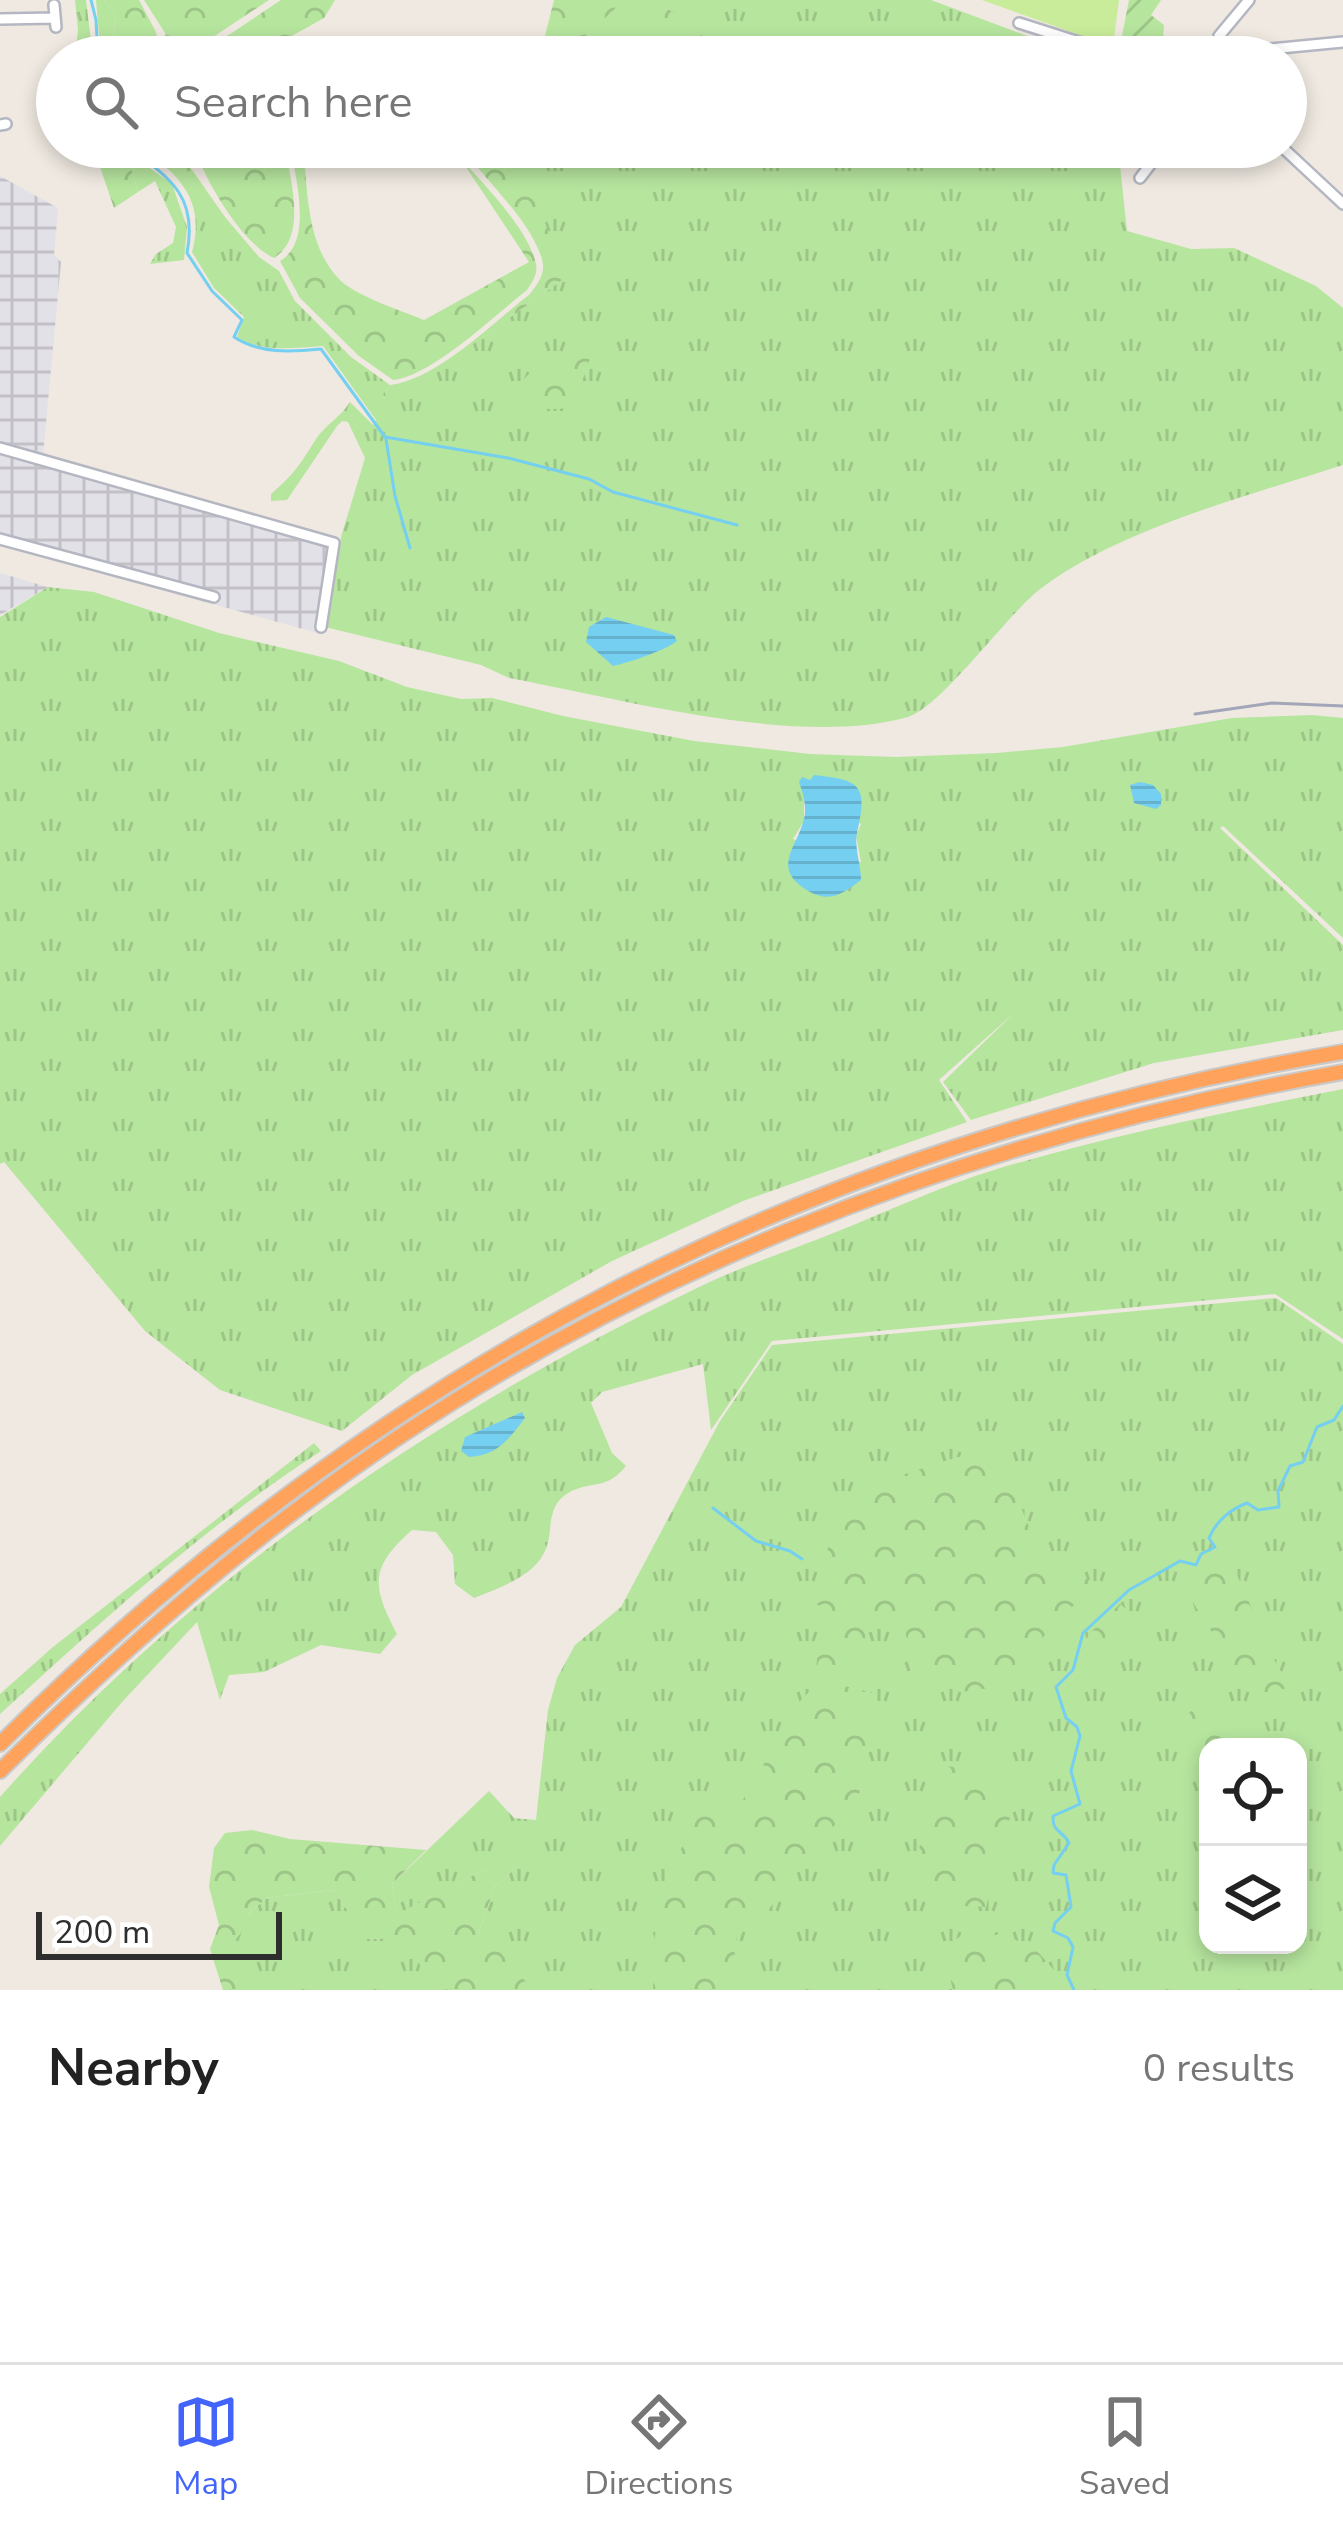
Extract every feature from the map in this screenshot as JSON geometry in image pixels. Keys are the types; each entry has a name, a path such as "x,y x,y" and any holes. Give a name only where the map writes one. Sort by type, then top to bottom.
{"highway":[{"path":"0,1729 202,1557 379,1427 553,1322 719,1238 866,1177 1058,1114 1158,1088 1343,1052"},
{"path":"0,1776 62,1710 184,1599 302,1505 482,1385 640,1298 800,1225 967,1162 1162,1107 1343,1072"},
{"path":"0,1744 89,1655"}],"street":[{"path":"1220,36 1249,0"},
{"path":"0,19 55,22 54,5"},
{"path":"1019,23 1060,36"},
{"path":"1307,45 1343,42"},
{"path":"1140,178 1148,168"},
{"path":"1304,168 1343,204"},
{"path":"0,448 334,543 320,628"},
{"path":"0,539 214,597"}],"shaded area":[{"path":"0,176 58,208 54,255 61,262 42,466 326,545 331,549 317,633 0,545"},
{"path":"0,573 48,587 0,615"}],"green space":[{"path":"75,0 86,0 90,36 77,36"},
{"path":"96,0 104,0 116,15 114,36 99,36"},
{"path":"104,0 139,0 157,36 114,36 116,15"},
{"path":"144,0 269,0 215,36 165,33"},
{"path":"281,0 335,0 324,18 292,36 227,36"},
{"path":"554,0 647,0 668,9 703,36 656,36 619,5 586,36 545,36"},
{"path":"597,0 931,0 1028,36 573,36"},
{"path":"982,0 1119,0 1114,36 1082,36"},
{"path":"1129,0 1161,0 1151,15 1164,25 1163,36 1122,36"},
{"path":"100,168 131,168 138,192 114,208"},
{"path":"131,168 150,168 172,184 187,227 184,260 150,264 173,243 176,227 155,181 138,192"},
{"path":"167,168 191,168 259,257 279,271 295,301 351,357 390,385 383,394 387,405 562,280 507,168 1120,168 1127,231 1191,249 1234,248 1316,286 1343,308 1343,465 1185,516 1071,568 1039,590 956,679 908,717 864,725 763,724 509,678 481,665 325,627 341,537 365,458 348,422 337,426 287,500 271,501 271,494 350,402 373,425 376,420 323,346 268,347 237,337 244,317 214,288 192,252 195,218 178,179"},
{"path":"203,168 289,168 294,222 284,249 274,258 262,251 226,210"},
{"path":"294,168 305,168 315,235 340,280 424,320 529,262 469,168 524,236 536,264 533,281 444,356 393,380 359,356 300,298 280,261 297,239"},
{"path":"479,168 520,168 540,205 562,280 387,406 383,394 390,385 427,372 530,294 543,264 517,215"},
{"path":"597,339 580,387 583,408 547,409 515,399 532,372 551,365 563,374 565,349"},
{"path":"48,587 94,592 219,633 339,661 407,687 461,699 492,698 694,741 810,754 997,753 1063,747 1232,718 1343,718 1343,938 1220,828 1343,945 1343,1030 1154,1063 971,1120 943,1082 1014,1013 939,1080 967,1122 743,1201 612,1261 412,1375 342,1431 220,1390 145,1331 4,1162 0,1164 0,617","holes":["804,795 861,824 856,836 861,862 793,839 804,821"]},
{"path":"1343,1089 1343,1339 1275,1294 772,1341 711,1430 703,1364 602,1392 591,1403 612,1453 626,1466 612,1479 576,1489 561,1499 544,1553 523,1575 474,1598 455,1584 453,1555 436,1532 412,1530 388,1556 379,1578 383,1603 397,1634 380,1654 321,1645 264,1672 229,1675 220,1700 197,1622 0,1846 0,1797 152,1644 321,1509 502,1391 710,1282 957,1183 1126,1135"},
{"path":"1276,1298 1343,1344 1343,1990 243,1990 222,1938 266,1898 334,1890 367,1939 478,1934 495,1886 527,1858 482,1871 397,1915 392,1884 489,1791 514,1818 536,1820 548,1710 557,1678 575,1645 621,1607 720,1421 772,1345"},
{"path":"314,1443 321,1451 195,1543 0,1714 0,1694 53,1647"},
{"path":"974,1455 1007,1473 1051,1581 1073,1575 1097,1582 1101,1599 1070,1607 1036,1645 1018,1649 1011,1685 962,1692 913,1673 904,1624 866,1625 873,1677 816,1669 823,1607 813,1603 834,1526 845,1525 858,1489"},
{"path":"1233,1566 1287,1688 1253,1697 1180,1582"},
{"path":"1120,1604 1139,1620 1097,1668 1082,1660 1086,1637"},
{"path":"821,1680 877,1694 859,1794 768,1910 740,1926 733,1950 748,1978 746,1990 653,1990 656,1899 701,1809 740,1805 801,1700"},
{"path":"1209,1701 1247,1731 1238,1738 1199,1738 1199,1750 1186,1752 1183,1716"},
{"path":"943,1766 988,1770 1016,1795 986,1907 941,1905 909,1884"},
{"path":"252,1830 290,1839 426,1850 392,1884 397,1914 482,1871 530,1856 495,1886 478,1934 533,1990 448,1990 432,1980 399,1938 366,1939 334,1890 266,1898 248,1914 252,1920 235,1940 241,1965 258,1990 223,1990 210,1949 219,1925 209,1887 214,1848 225,1833"},
{"path":"999,1932 1035,1949 1056,1972 1047,1990 953,1990 943,1949 962,1935"}],"water":[{"path":"606,617 674,635 677,641 613,666 586,642 589,627"},
{"path":"814,775 842,779 861,795 856,838 861,880 831,896 810,892 788,866 805,814 799,782"},
{"path":"1130,785 1153,785 1161,794 1156,809 1134,803"},
{"path":"522,1412 525,1418 495,1450 469,1457 461,1451 465,1437"}],"waterway":[{"path":"91,0 97,36"},
{"path":"155,168 184,203 187,253 212,291 242,320 234,337 265,349 321,349 385,437 508,458 737,525"},
{"path":"386,439 410,548"},
{"path":"1074,1990 1067,1975 1073,1947 1068,1938 1053,1931 1071,1907 1066,1875 1053,1873 1069,1843 1054,1826 1053,1816 1080,1804 1071,1771 1080,1736 1066,1718 1056,1687 1073,1670 1083,1633 1129,1590 1180,1561 1196,1565 1201,1554 1215,1547 1209,1538 1216,1526 1235,1509 1247,1503 1258,1510 1279,1507 1278,1491 1290,1466 1303,1462 1317,1427 1334,1420 1343,1406"},
{"path":"713,1508 756,1541 802,1559"}],"railway":[{"path":"1195,714 1272,703 1343,706"}]}
